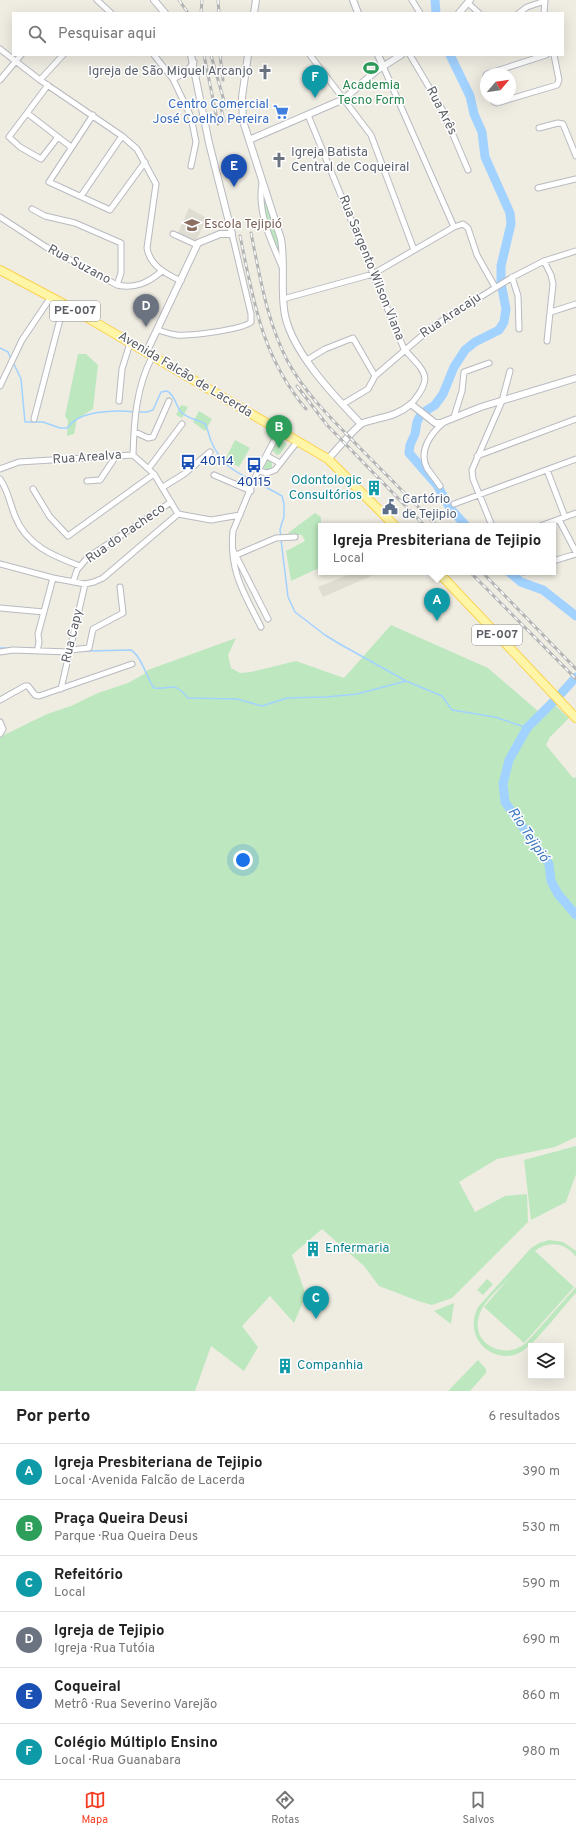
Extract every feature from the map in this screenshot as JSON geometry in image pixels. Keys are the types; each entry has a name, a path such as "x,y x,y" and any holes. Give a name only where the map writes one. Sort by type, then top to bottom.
{"main road":[{"name":"Avenida Falcão de Lacerda","path":"0,270 64,304 328,459 392,523"},
{"name":"PE-007","path":"441,575 574,716"}],"street":[{"path":"97,0 109,12"},
{"path":"154,0 164,12"},
{"path":"254,12 256,0"},
{"path":"352,0 358,12"},
{"path":"412,0 419,12"},
{"path":"460,12 469,1 477,12"},
{"path":"520,12 527,7 545,1 544,12"},
{"path":"0,49 48,86 122,136 137,149 156,186 147,248 151,259 162,271 181,281"},
{"path":"0,80 20,56"},
{"path":"40,80 62,56"},
{"path":"155,56 173,79 191,117 196,148 191,166"},
{"path":"158,330 176,335 187,335 238,328 251,322 251,314 213,158 194,62 191,56"},
{"path":"248,56 242,111 249,140 281,239 283,251 283,299 286,324 297,346 307,360 361,424 328,459"},
{"path":"311,56 371,135 414,250"},
{"path":"378,56 454,227"},
{"path":"249,140 344,99 383,66 399,56"},
{"name":"Rua Arês","path":"411,56 442,109 468,170"},
{"path":"505,68 543,56"},
{"path":"516,97 557,85 559,80 554,56"},
{"path":"173,79 186,72 194,62"},
{"path":"48,86 9,137 20,147 35,157 41,159 58,137"},
{"path":"27,113 71,147"},
{"path":"93,115 49,182 110,210 145,162"},
{"name":"Rua Sargento Wilson Viana","path":"308,115 404,349 419,366 425,378 423,390 403,411 382,419 361,424"},
{"path":"539,128 554,123 563,124 576,156"},
{"path":"81,196 122,136"},
{"path":"538,188 576,179"},
{"path":"262,182 260,195 262,214 283,270"},
{"path":"32,209 45,216 75,223 121,243 122,266 117,285"},
{"name":"Rua Suzano","path":"0,217 41,244 117,285 124,287 139,286 162,271"},
{"path":"283,299 373,274 454,227 465,224 468,228 477,256 495,287"},
{"path":"173,234 198,244"},
{"path":"133,455 135,412 149,355 158,330 198,244 214,235 232,234"},
{"name":"Rua Aracaju","path":"343,404 368,389 375,376 404,349 432,327 495,287 512,278 544,262 576,251"},
{"path":"544,262 551,275 553,284 547,341"},
{"path":"512,278 518,296 518,329"},
{"path":"0,386 12,364 22,340 51,297"},
{"path":"34,418 64,304"},
{"path":"551,312 576,304"},
{"path":"307,360 325,349 353,338 375,376"},
{"path":"119,401 122,368 130,343"},
{"path":"454,417 462,391 464,372 489,363"},
{"path":"491,523 472,473 476,456 502,401 510,371"},
{"path":"440,486 427,468 424,453 434,430 454,417 576,378"},
{"path":"134,432 148,438 153,437 169,401"},
{"path":"411,404 420,413 435,422 445,422"},
{"path":"476,456 576,420"},
{"path":"149,468 182,424"},
{"path":"262,627 242,590 232,549 233,531 258,472 268,456 279,431"},
{"path":"258,472 271,473 297,442"},
{"path":"163,487 184,474 210,452"},
{"name":"Rua Arealva","path":"0,469 19,462 133,455 154,474 178,514"},
{"path":"87,481 100,480 116,456"},
{"path":"268,456 280,463"},
{"path":"454,504 576,459"},
{"path":"547,470 565,517"},
{"path":"33,489 50,517 66,536 70,535 154,474"},
{"path":"214,475 251,491"},
{"path":"0,479 6,489 18,523 25,534 47,552 80,566 73,582"},
{"name":"Rua do Pacheco","path":"80,566 87,558 171,502"},
{"path":"550,523 576,513"},
{"path":"0,564 53,578 85,584 103,578 178,514 211,520 240,515"},
{"path":"556,560 576,553 559,520"},
{"path":"234,556 279,538 295,537"},
{"path":"234,556 268,619"},
{"path":"38,647 38,634 53,578"},
{"name":"Rua Capy","path":"61,689 85,584"},
{"path":"0,652 13,650 70,651 89,648 93,629 123,613 120,587"},
{"path":"0,608 44,612"},
{"path":"0,700 27,686 37,696 132,664"},
{"path":"0,722 3,729 0,734"}],"shaded area":[{"name":"Escola Tejipió","path":"189,208 207,218 196,241 178,233"},
{"path":"348,575 371,575 323,597 318,587"}],"green space":[{"path":"262,195 272,217 277,233 280,257 265,222"},
{"path":"78,354 86,354 98,365 93,409 77,419 74,434 67,436 68,421 65,416"},
{"path":"181,405 188,407 182,418 176,415"},
{"path":"199,411 212,419 205,431 193,422"},
{"path":"281,439 287,444 280,454 277,455 272,450 277,440"},
{"path":"235,440 250,448 239,467 225,460"},
{"path":"267,459 272,462 272,468 266,471 263,470"},
{"path":"315,513 321,517 321,523 318,523 318,568 291,581 286,551 305,541 302,535 290,535 288,533"},
{"path":"391,625 488,668 539,712 556,706 569,718 550,737 546,745 573,778 576,777 576,1137 555,1147 497,1159 459,1182 475,1212 505,1196 527,1194 528,1222 452,1298 432,1305 379,1286 364,1266 322,1229 292,1255 306,1295 294,1323 270,1296 242,1326 258,1347 244,1371 211,1346 195,1391 0,1391 0,737 47,714 71,706 98,693 128,683 148,670 236,638 228,655 231,668 240,673 251,672 296,661 344,678"},
{"path":"576,1146 576,1174 566,1202 531,1220 524,1160"},
{"path":"549,1240 563,1242 576,1251 576,1257 572,1252 562,1246 551,1244 545,1245 535,1251 574,1287 524,1343 484,1307 510,1277 492,1295 481,1310 478,1326 480,1335 484,1342 491,1347 500,1350 518,1348 526,1343 576,1287 576,1293 542,1333 532,1343 528,1343 528,1346 521,1352 510,1356 504,1356 488,1351 477,1339 474,1330 474,1321 478,1307 531,1248 539,1243"},
{"path":"487,1279 493,1284 483,1295 477,1290"},
{"path":"454,1303 451,1324 434,1311"},
{"path":"478,1360 486,1369 486,1373 470,1391 448,1391"}],"waterway":[{"name":"Rio Tejipió","path":"435,0 436,12"},
{"name":"Rio Tejipió","path":"450,56 470,96 474,114 482,132 485,157 510,213 511,224 501,266 501,283 506,309 504,322 499,330 475,342 465,350 454,367 443,394 435,405 421,414 410,445 409,453 437,485 450,508 463,523"},
{"path":"0,348 8,352 11,359"},
{"path":"13,362 21,379 25,422 43,422 60,428 67,428 76,420 89,414 113,411 134,412"},
{"path":"138,412 153,410 161,392 167,391 172,395 181,412 205,424 218,455 227,465 238,473 252,480"},
{"path":"255,481 282,496 284,504 284,517 280,529 282,548 288,597 295,612 338,643 406,681 442,696 452,710 495,717 527,728"},
{"name":"Rio Tejipió","path":"513,575 521,582 543,590 576,616"},
{"path":"0,648 32,648"},
{"path":"87,651 131,650 138,657 154,688 176,687 188,698 237,699 262,706 287,698 326,697 357,694 406,681"},
{"name":"Rio Tejipió","path":"576,677 527,728 509,760 503,784 505,802 549,864 551,881 558,894 576,915"}],"railway":[{"path":"179,0 187,12"},
{"path":"201,12 202,0"},
{"path":"218,0 219,12"},
{"path":"204,56 218,124"},
{"path":"211,56 226,108"},
{"path":"220,56 223,80"},
{"path":"220,103 224,121"},
{"path":"251,233 269,315 281,347 295,374 303,386 331,418 434,523"},
{"path":"240,236 255,306 269,348 291,389 306,409"},
{"path":"297,386 327,425 422,523"},
{"path":"473,575 576,679"},
{"path":"485,575 576,669"}],"place":[{"name":"Academia Tecno Form","path":"371,68"},
{"name":"Igreja de São Miguel Arcanjo","path":"265,72"},
{"name":"Colégio Múltiplo Ensino","path":"315,98"},
{"name":"Centro Comercial José Coelho Pereira","path":"281,112"},
{"name":"Igreja Batista Central de Coqueiral","path":"279,160"},
{"name":"Coqueiral","path":"234,187"},
{"name":"Escola Tejipió","path":"192,225"},
{"name":"Igreja de Tejipio","path":"146,327"},
{"name":"Praça Queira Deusi","path":"279,448"},
{"name":"40114","path":"188,462"},
{"name":"40115","path":"254,465"},
{"name":"Odontologic Consultórios","path":"374,488"},
{"name":"Cartório de Tejipio","path":"390,507"},
{"name":"Igreja Presbiteriana de Tejipio","path":"437,621"},
{"name":"Enfermaria","path":"313,1249"},
{"name":"Refeitório","path":"316,1319"},
{"name":"Companhia","path":"285,1366"}]}
